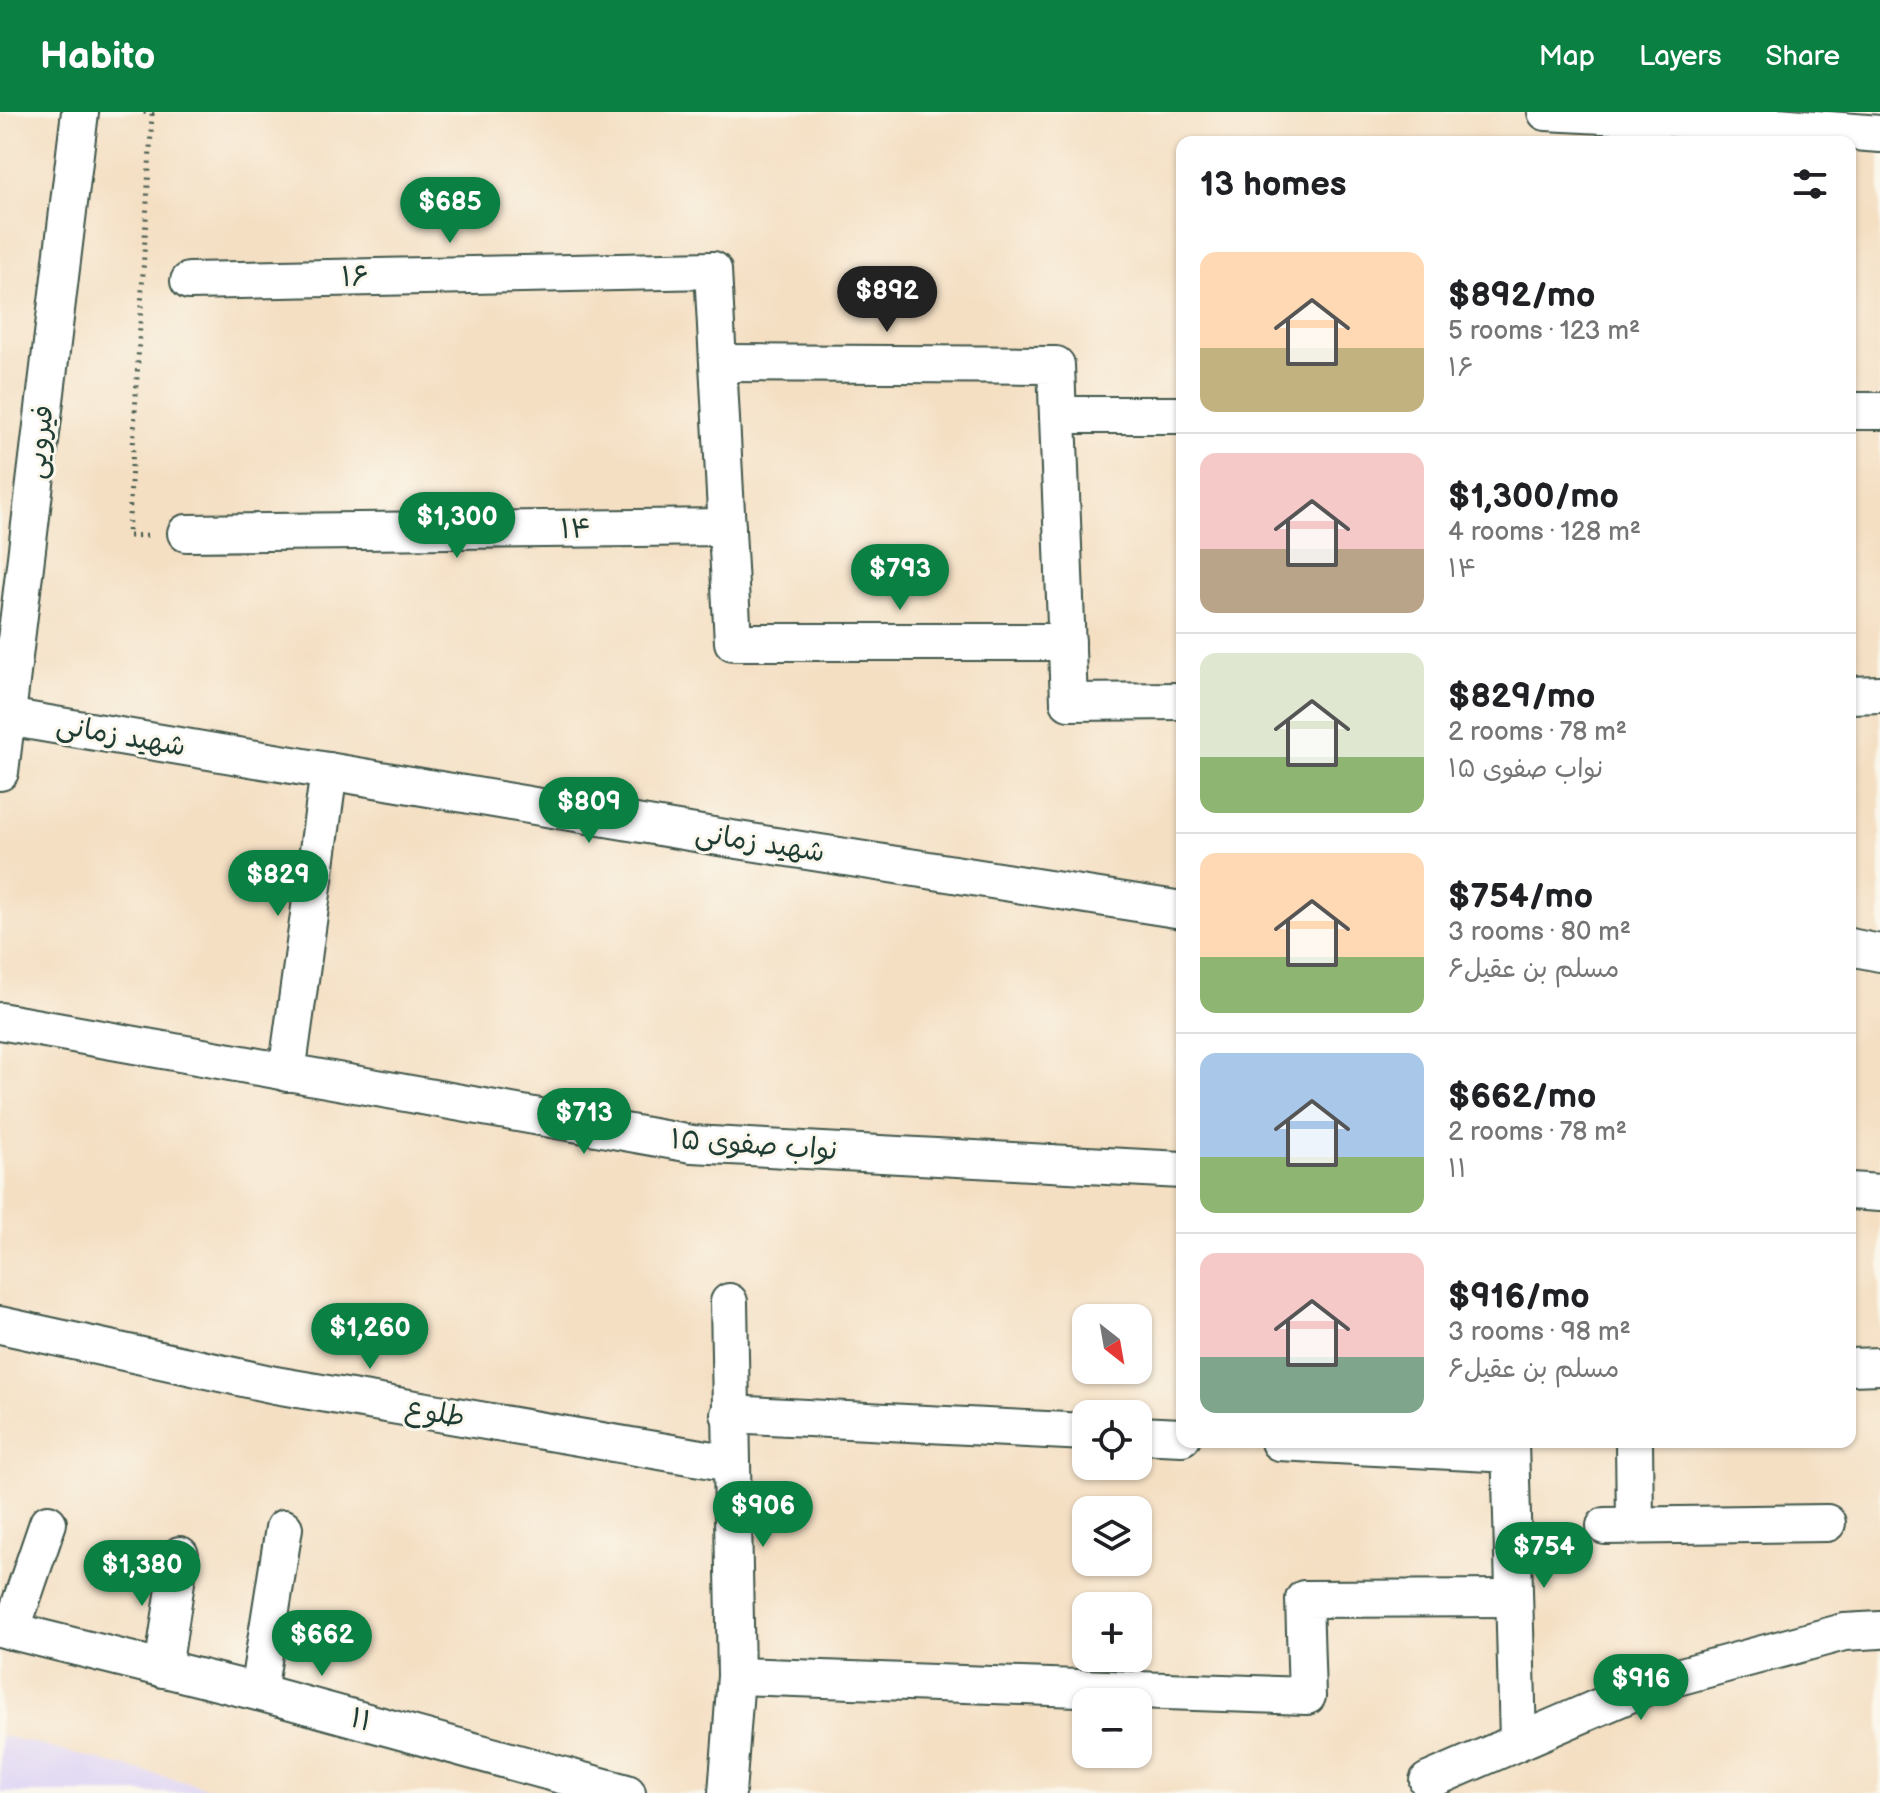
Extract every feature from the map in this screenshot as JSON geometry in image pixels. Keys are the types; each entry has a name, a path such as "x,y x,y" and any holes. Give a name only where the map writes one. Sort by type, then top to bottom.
{"street":[{"name":"فیرویی","path":"0,772 80,112"},
{"path":"1546,112 1880,134"},
{"name":"۱۶","path":"189,281 713,270 719,363"},
{"path":"1067,642 733,642 719,363 1056,365 1067,642 1069,702 1176,701"},
{"path":"1856,411 1880,411"},
{"path":"1058,415 1176,415"},
{"name":"۱۴","path":"186,533 727,527"},
{"path":"1856,695 1880,694"},
{"name":"شهید زمانی","path":"4,724 329,771 1176,909"},
{"path":"287,1073 329,771"},
{"path":"1856,948 1880,953"},
{"name":"نواب صفوی ۱۵","path":"0,1021 692,1144 1176,1170"},
{"path":"1856,1191 1880,1193"},
{"path":"727,1793 736,1676 729,1302"},
{"name":"طلوع","path":"0,1325 275,1385 730,1463"},
{"path":"1856,1367 1880,1366"},
{"path":"729,1414 1072,1431"},
{"path":"1152,1436 1176,1437"},
{"path":"1510,1448 1518,1740"},
{"path":"1633,1448 1620,1525 1827,1523"},
{"path":"5,1629 48,1523"},
{"path":"258,1692 284,1528"},
{"path":"163,1669 180,1555"},
{"path":"736,1676 1307,1696 1304,1599 1514,1598"},
{"name":"۱۱","path":"5,1629 258,1692 627,1793"},
{"path":"1428,1781 1655,1683 1844,1632 1880,1630"}],"path":[{"path":"128,536 152,114 144,112"}],"shaded area":[{"path":"0,1735 229,1793 0,1793"}]}
